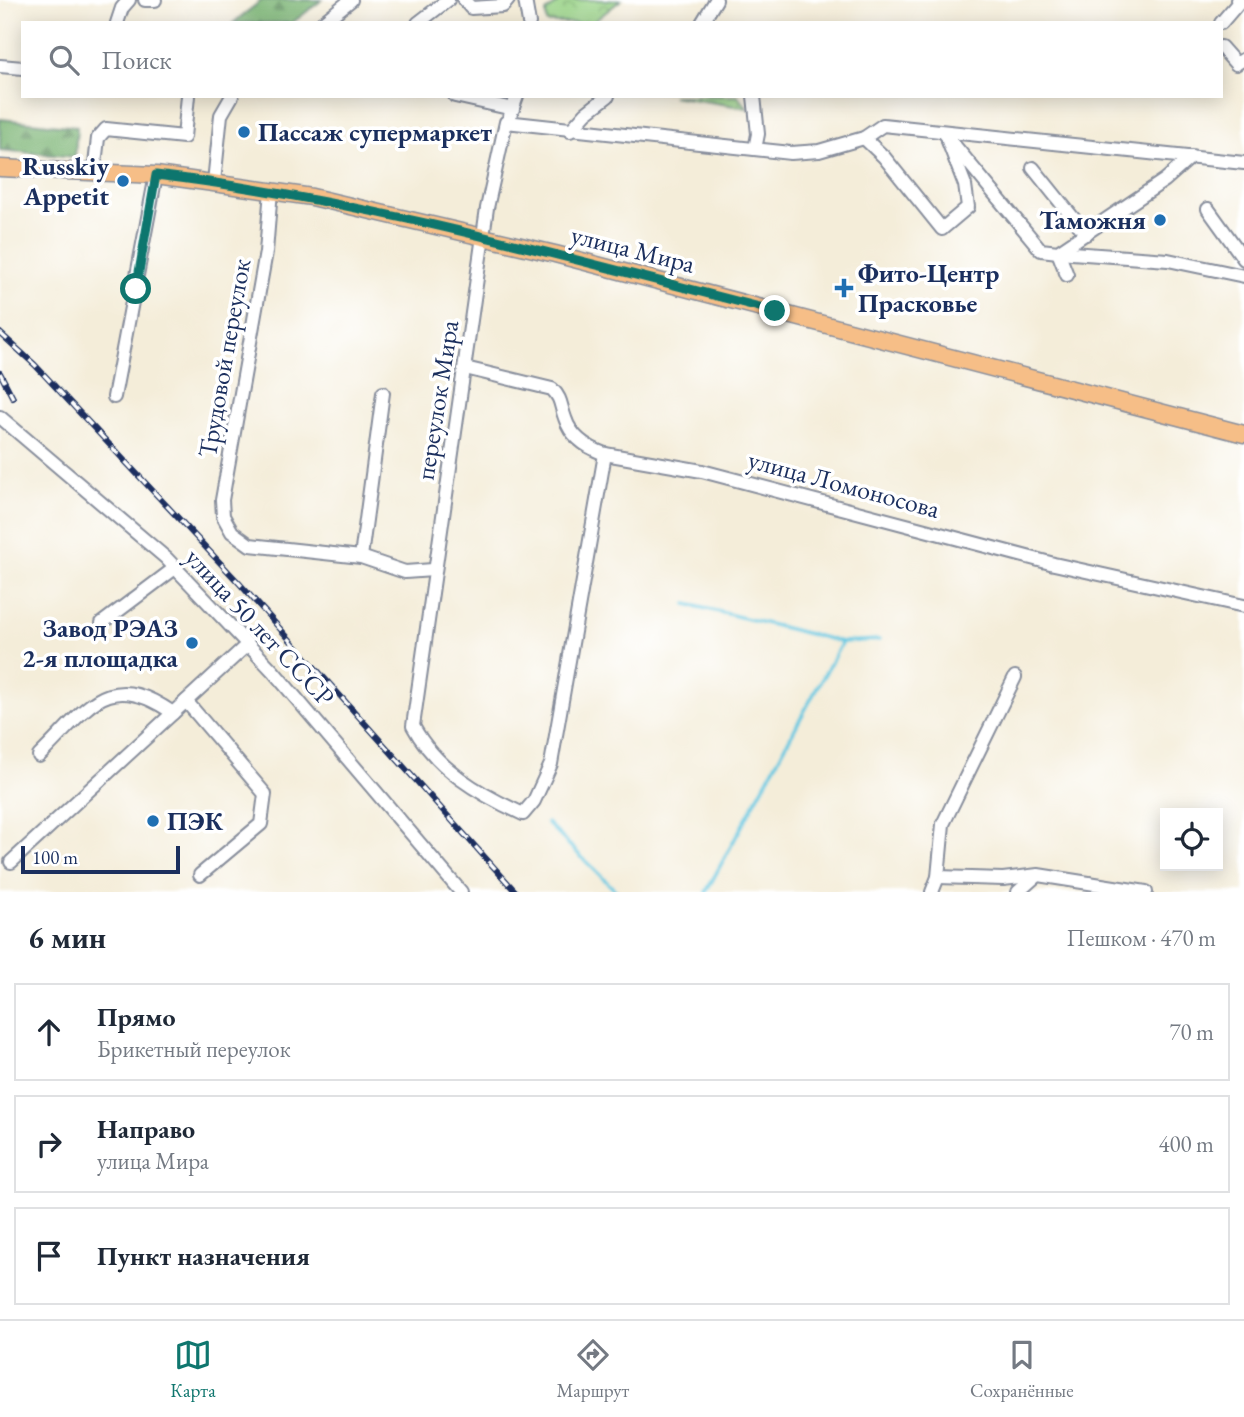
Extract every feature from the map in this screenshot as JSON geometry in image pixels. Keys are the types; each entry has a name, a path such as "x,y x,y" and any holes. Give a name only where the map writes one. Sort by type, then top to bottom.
{"main road":[{"name":"улица Мира","path":"0,168 156,175 271,190 486,238 1244,434"}],"street":[{"path":"145,0 155,0"},
{"path":"325,21 351,0"},
{"path":"421,21 448,0"},
{"path":"464,0 471,8 503,6 509,0"},
{"path":"525,0 529,21"},
{"path":"703,21 716,0"},
{"path":"1223,21 1239,2 1237,0"},
{"path":"118,21 122,3"},
{"path":"1223,49 1236,64 1244,59"},
{"path":"0,66 21,68"},
{"path":"94,173 99,138 106,129 184,137 188,98"},
{"path":"214,182 221,115 231,98"},
{"path":"472,98 515,103"},
{"path":"570,131 586,113 605,98"},
{"path":"754,98 758,134 755,149"},
{"name":"переулок Мира","path":"515,103 506,122 487,208 486,238 433,570 432,599 413,726 437,761 467,784 523,814 528,810 551,764 605,454"},
{"path":"506,122 791,153 819,151 864,138 883,125 945,134 1244,163"},
{"path":"864,138 884,157 942,229 968,207 965,185 945,134"},
{"path":"945,134 1041,250 1168,260 1244,276"},
{"path":"1058,252 1166,180 1191,157"},
{"path":"1033,168 1086,234"},
{"path":"114,397 156,175"},
{"name":"Трудовой переулок","path":"271,190 265,252 222,500 223,516 232,532 250,545 361,557"},
{"path":"1208,209 1244,259"},
{"path":"1058,252 1067,275"},
{"name":"улица Ломоносова","path":"466,368 552,389 561,398 571,432 590,448 605,454 702,471 1054,564 1244,606"},
{"name":"переулок Мира","path":"361,557 383,393"},
{"name":"улица 50 лет СССР","path":"0,417 175,568 248,644 461,892"},
{"path":"361,557 405,572 433,570"},
{"path":"102,623 175,568"},
{"path":"11,862 248,644"},
{"path":"932,892 938,877 943,824 1015,677"},
{"path":"39,756 95,702 109,693 148,696 173,713"},
{"path":"186,701 265,794 261,824 200,876"},
{"path":"938,877 1003,879 1038,875 1146,892"},
{"path":"1018,892 1038,875"}],"green space":[{"path":"262,0 322,0 295,21 236,21"},
{"path":"562,0 621,0 595,21 547,21 546,12"},
{"path":"685,98 740,98 748,108"},
{"path":"0,119 77,127 75,157 0,150"}],"waterway":[{"path":"687,604 842,642 879,640"},
{"path":"706,892 842,642"},
{"path":"547,823 617,892"}],"railway":[{"path":"0,333 35,365 239,583 516,892"},
{"path":"0,373 13,398"}],"place":[{"name":"Пассаж супермаркет","path":"244,132"},
{"name":"Russkiy Appetit","path":"123,181"},
{"name":"Таможня","path":"1160,220"},
{"name":"Фито-Центр Прасковье","path":"844,288"},
{"name":"Завод РЭАЗ 2-я площадка","path":"192,643"},
{"name":"ПЭК","path":"153,821"}],"route":[{"path":"136,289 156,175 312,197 555,254 775,311"}]}
